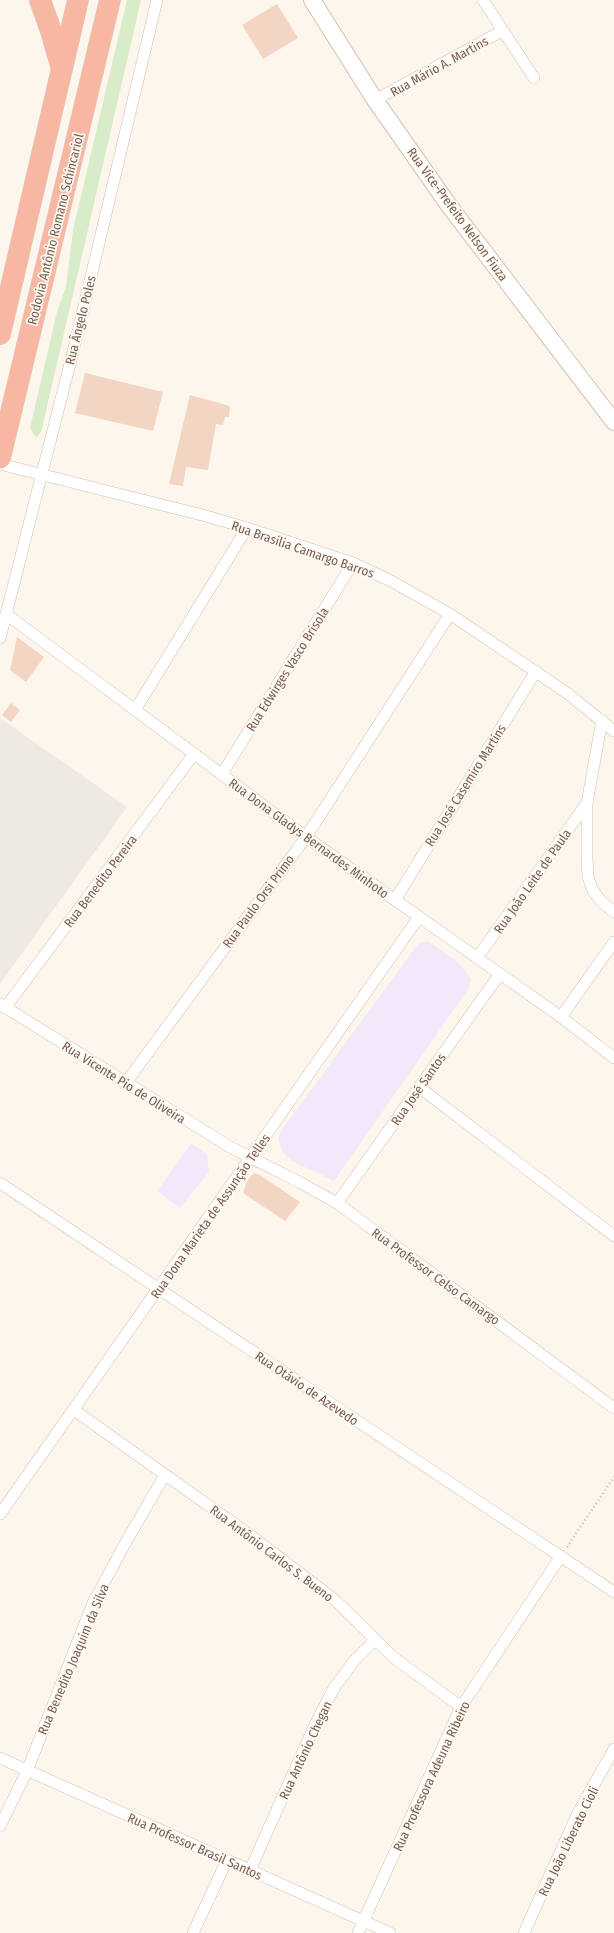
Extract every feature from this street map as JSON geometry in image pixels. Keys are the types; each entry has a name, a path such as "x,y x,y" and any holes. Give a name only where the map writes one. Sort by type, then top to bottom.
{"highway":[{"path":"40,0 51,31 61,67"},
{"path":"0,334 61,67 78,0"},
{"name":"Rodovia Antônio Romano Schincariol","path":"0,458 110,0"}],"main road":[{"name":"Rua Vice-Prefeito Nelson Fiuza","path":"312,0 375,100 450,207 614,422"}],"street":[{"name":"Rua Ângelo Poles","path":"0,638 42,474 157,0"},
{"path":"483,0 534,78"},
{"name":"Rua Mário A. Martins","path":"375,100 502,31"},
{"name":"Rua Brasília Camargo Barros","path":"0,464 247,528 353,564 391,580 450,614 536,671 602,720 614,731"},
{"path":"135,710 247,528"},
{"name":"Rua Edwirges Vasco Brisola","path":"222,774 353,564"},
{"name":"Rua Dona Gladys Bernardes Minhoto","path":"6,614 306,837 499,975 561,1017 614,1058"},
{"name":"Rua Paulo Orsi Primo","path":"125,1084 306,837 450,614"},
{"name":"Rua José Casemiro Martins","path":"395,900 536,671"},
{"name":"Rua João Leite de Paula","path":"602,720 587,803 588,876 593,891 602,902 614,912"},
{"name":"Rua Benedito Pereira","path":"3,1006 194,754"},
{"name":"Rua João Leite de Paula","path":"477,958 587,803"},
{"name":"Rua Dona Marieta de Assunção Telles","path":"0,1514 419,917"},
{"path":"561,1017 614,942"},
{"name":"Rua José Santos","path":"337,1203 499,975"},
{"name":"Rua Vicente Pio de Oliveira","path":"3,1006 125,1084 250,1158"},
{"path":"419,1087 614,1236"},
{"name":"Rua Professor Celso Camargo","path":"250,1158 337,1203 614,1408"},
{"name":"Rua Otávio de Azevedo","path":"0,1183 614,1592"},
{"name":"Rua Antônio Carlos S. Bueno","path":"74,1410 250,1535 335,1600 393,1657 461,1707"},
{"name":"Rua Benedito Joaquim da Silva","path":"0,1826 27,1771 93,1603 127,1540 165,1475"},
{"name":"Rua Professora Adeuna Ribeiro","path":"358,1933 461,1707 561,1556"},
{"name":"Rua Antônio Chegan","path":"250,1870 314,1727 334,1688 354,1661 375,1640"},
{"name":"Rua João Liberato Cioli","path":"524,1933 578,1815 614,1750"},
{"name":"Rua Professor Brasil Santos","path":"0,1758 390,1933"},
{"path":"193,1933 227,1860"}],"path":[{"path":"561,1556 614,1477"}],"shaded area":[{"path":"0,718 127,807 0,984"},
{"path":"427,941 458,962 471,979 469,988 334,1181 292,1161 283,1152 278,1139 281,1131 418,944"},
{"path":"191,1144 207,1154 209,1172 180,1208 157,1191"}],"green space":[{"path":"127,0 141,0 43,424 41,432 36,438 30,428 57,312 66,287 73,230"}],"building":[{"path":"277,4 298,38 263,59 242,25"},
{"path":"85,373 163,392 153,431 75,413"},
{"path":"190,395 230,406 229,417 225,417 223,425 216,424 208,470 186,467 183,486 169,484"},
{"path":"17,637 44,657 26,682 10,670"},
{"path":"11,703 20,710 11,722 2,715"},
{"path":"254,1173 260,1175 300,1202 285,1221 243,1193 247,1181"}]}
